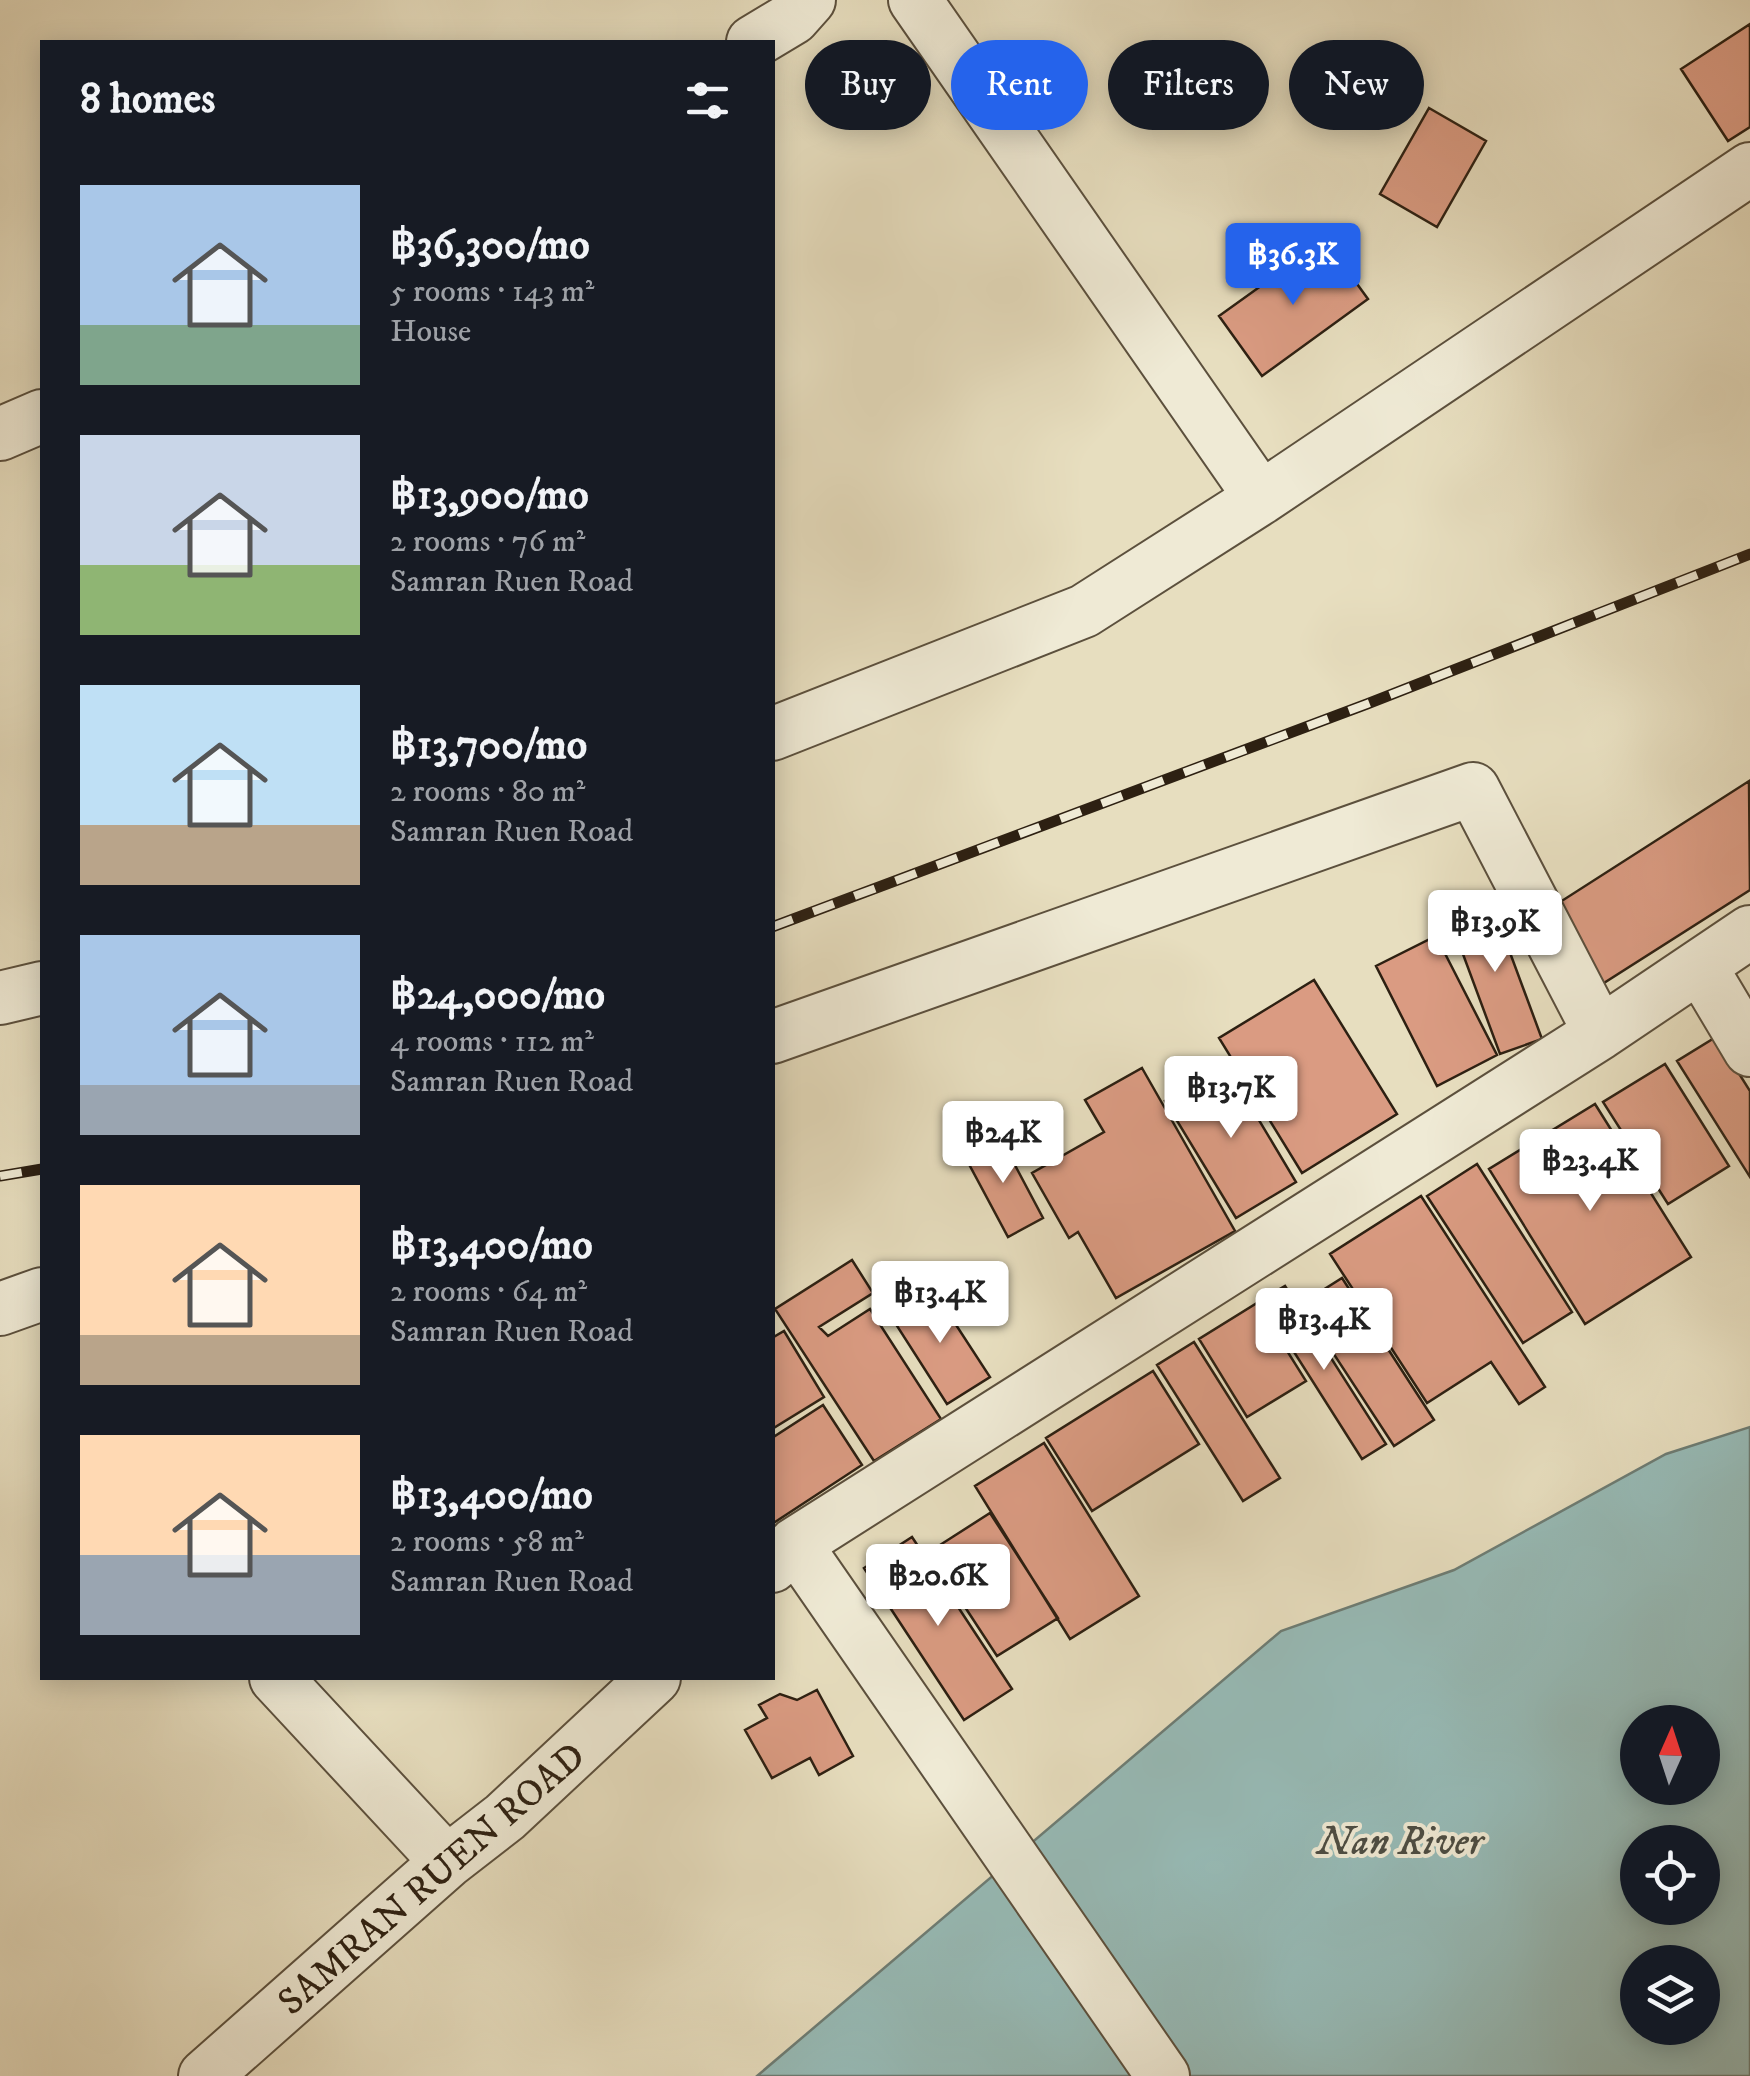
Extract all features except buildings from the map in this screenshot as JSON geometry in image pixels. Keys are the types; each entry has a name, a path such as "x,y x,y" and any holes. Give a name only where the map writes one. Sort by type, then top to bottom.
{"street":[{"path":"757,40 793,18 810,0"},
{"path":"915,0 1262,498"},
{"path":"775,733 1084,612 1262,498 1750,169"},
{"path":"0,434 40,417"},
{"path":"775,1036 1472,789 1600,1033"},
{"path":"1164,2076 784,1555 1600,1033 1750,932"},
{"path":"1700,966 1750,1050"},
{"path":"0,998 40,988"},
{"path":"0,1309 40,1295"},
{"path":"278,1680 446,1862"},
{"name":"SAMRAN RUEN ROAD","path":"206,2076 446,1862 505,1818 652,1680"}],"water":[{"name":"Nan River","path":"1750,1427 1750,2076 757,2076 1281,1631 1454,1570 1666,1454"}],"railway":[{"path":"775,926 1367,704 1750,554"},
{"path":"0,1176 40,1169"}]}
